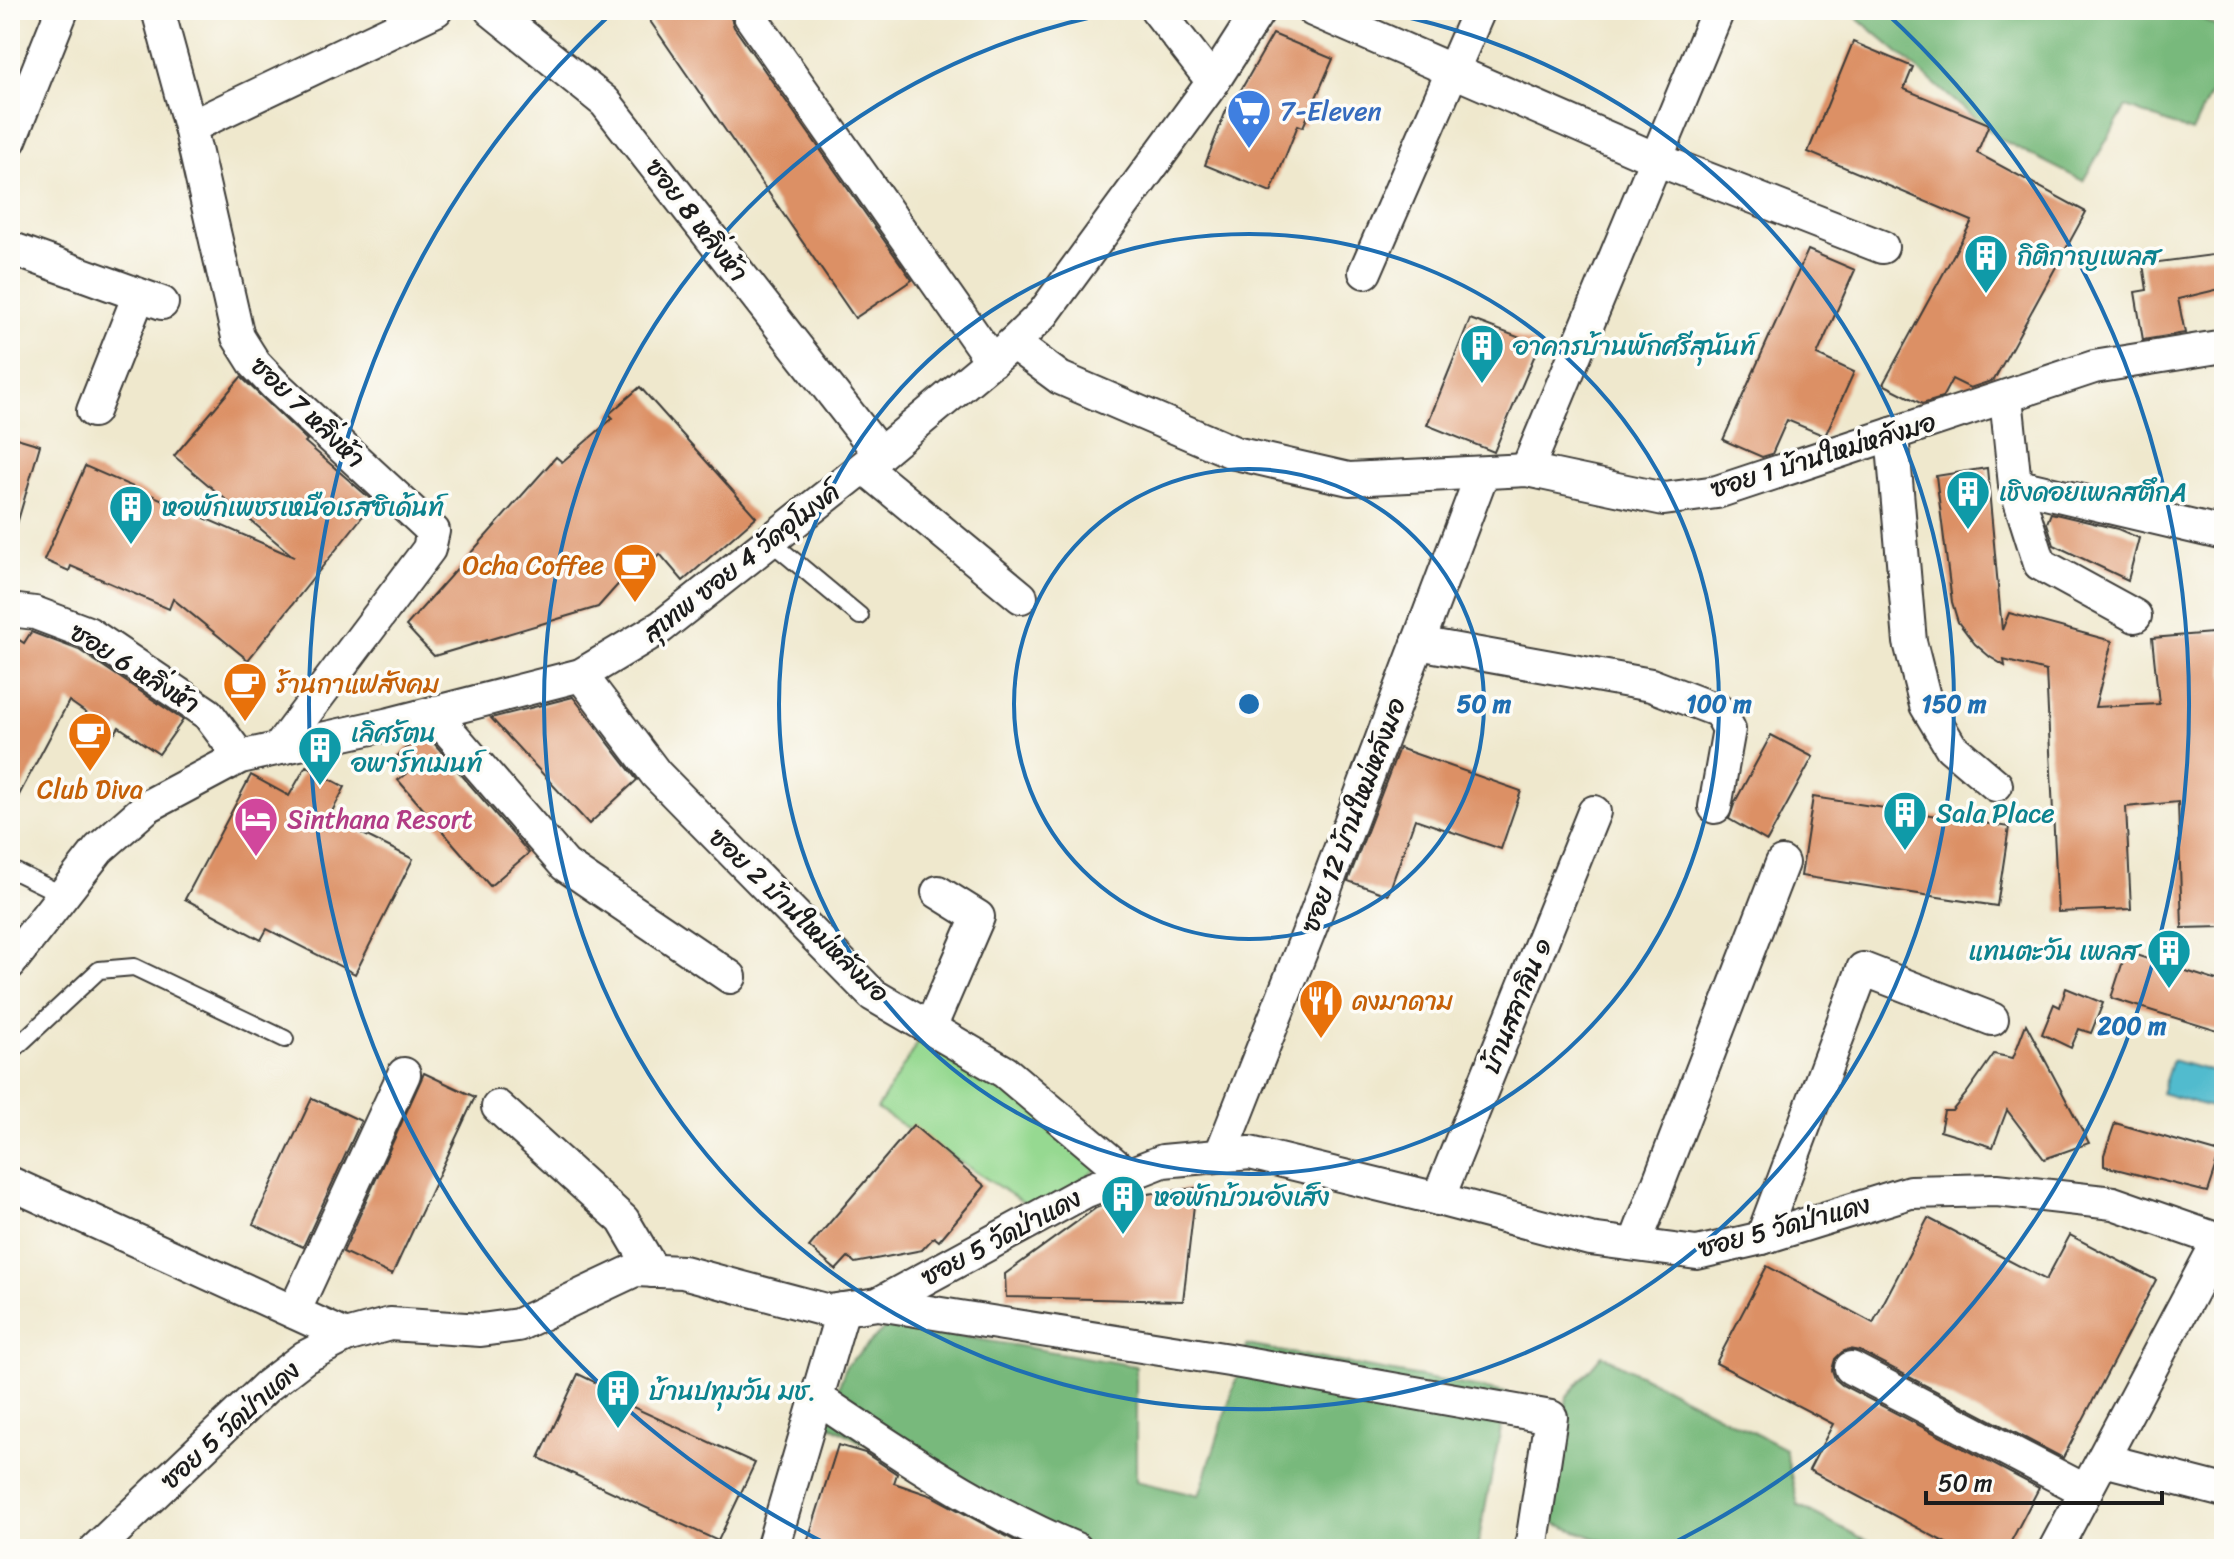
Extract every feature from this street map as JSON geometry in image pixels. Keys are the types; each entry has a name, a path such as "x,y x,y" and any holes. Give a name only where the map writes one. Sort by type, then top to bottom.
{"street":[{"path":"10,140 62,10"},
{"name":"ซอย 7 หลิ่งห้า","path":"158,10 190,127 238,337 255,364 275,385 433,531 429,549 279,748"},
{"path":"190,127 436,10"},
{"name":"ซอย 8 หลิ่งห้า","path":"491,10 605,102 872,460"},
{"path":"1157,10 1213,82"},
{"name":"สุเทพ ซอย 4 วัดอุโมงค์","path":"10,963 99,849 148,806 240,757 581,675 661,627 872,460 1043,314 1213,82 1259,10"},
{"path":"1313,10 1656,159 1882,247"},
{"path":"1365,272 1479,10"},
{"path":"1527,470 1718,10"},
{"name":"ซอย 1 บ้านใหม่หลังมอ","path":"750,16 1002,352 1235,453 1349,479 1527,470 1664,499 1717,492 2094,367 2224,346"},
{"path":"10,248 150,299 93,411"},
{"path":"2006,397 2015,485 2040,564 2135,616"},
{"path":"1892,434 1910,642 1926,705 1951,747 1996,785"},
{"path":"872,460 1021,597"},
{"name":"ซอย 12 บ้านใหม่หลังมอ","path":"1221,1154 1482,474"},
{"path":"2015,485 2224,534"},
{"name":"ซอย 6 หลิ่งห้า","path":"10,610 35,613 88,633 208,714 240,757"},
{"path":"1418,643 1651,685 1719,711 1729,729 1715,807"},
{"name":"ซอย 2 บ้านใหม่หลังมอ","path":"581,675 656,774 873,995 1005,1072 1127,1175"},
{"path":"433,713 565,865 730,977"},
{"name":"บ้านสลาลิน ๑","path":"1438,1199 1594,812"},
{"path":"1635,1244 1782,863"},
{"path":"930,1028 978,917 938,892"},
{"path":"1762,1238 1863,969 1992,1019"},
{"path":"294,1312 404,1074"},
{"path":"498,1107 623,1220 653,1271"},
{"name":"ซอย 5 วัดป่าแดง","path":"96,1549 266,1387 305,1357 346,1336 390,1324 481,1330 518,1325 635,1270 683,1272 829,1311 878,1304 1086,1191 1163,1161 1250,1153 1590,1239 1697,1253 1762,1238 1910,1192 1997,1190 2113,1203 2221,1240"},
{"path":"10,1183 346,1336"},
{"path":"2055,1549 2221,1240"},
{"path":"878,1304 1229,1360 1551,1417 1531,1549"},
{"path":"772,1549 843,1309"},
{"path":"1851,1368 2086,1491"},
{"path":"817,1398 937,1478 1044,1536 1076,1549"},
{"path":"2104,1460 2224,1491"}],"lane":[{"path":"770,541 860,616"},
{"path":"10,869 63,895"},
{"path":"10,1053 99,970 134,967 285,1039"}],"green space":[{"path":"1848,10 2189,10 2224,32 2224,65 2192,132 2126,107 2083,181 1998,138"},
{"path":"923,1034 1000,1083 1102,1166 1037,1211 877,1109"},
{"path":"889,1324 1136,1366 1136,1481 1199,1496 1247,1345 1508,1393 1477,1549 1061,1549 826,1423 846,1366"},
{"path":"1602,1355 1785,1449 1798,1505 1883,1549 1625,1549 1551,1522 1567,1396"}],"water":[{"path":"2172,1060 2224,1075 2224,1090 2218,1109 2161,1093"}],"building":[{"path":"666,10 732,10 734,27 912,280 855,318 650,21"},
{"path":"1273,34 1333,59 1303,127 1298,125 1271,192 1205,165 1227,108 1230,109"},
{"path":"1853,42 1913,67 1904,89 1989,124 1977,153 2086,212 1994,380 1970,388 1952,379 1942,398 1922,404 1883,384 1972,221 1808,152"},
{"path":"1808,250 1855,270 1817,355 1854,372 1825,436 1787,420 1772,454 1762,457 1723,440"},
{"path":"2220,254 2224,288 2178,299 2185,333 2143,340 2135,292 2147,290 2143,264"},
{"name":"อาคารบ้านพักศรีสุนันท์","path":"1470,319 1539,345 1494,452 1427,425"},
{"path":"241,377 307,440 305,442 374,502 248,660 173,599 169,609 71,566 69,571 44,560 85,466 294,557 174,456"},
{"path":"640,387 756,517 683,581 660,554 628,586 622,580 598,607 434,656 406,626 556,457 562,462 613,418 609,414"},
{"path":"10,436 40,445 17,524 10,523"},
{"path":"1987,468 2002,630 2009,613 2112,641 2095,707 2159,704 2152,638 2224,632 2224,927 2182,928 2178,802 2126,807 2131,909 2058,912 2046,671 2004,660 2005,666 1990,657 1958,622 1952,602 1936,476"},
{"path":"2051,513 2118,529 2139,538 2128,580 2054,545 2047,523"},
{"path":"31,632 79,650 183,720 159,754 119,727 115,733 69,701 10,812 10,634 24,643"},
{"path":"573,697 637,780 589,824 491,718"},
{"path":"426,734 529,853 490,886 398,780 409,771 397,756"},
{"path":"1771,735 1813,757 1767,841 1729,819"},
{"path":"1399,748 1521,791 1501,849 1415,819 1388,895 1348,881"},
{"path":"306,766 345,787 329,817 413,859 355,974 267,929 261,940 185,899 251,775 289,796"},
{"name":"Sala Place","path":"1813,797 2009,827 1997,906 1801,876"},
{"name":"แทนตะวัน เพลส","path":"2126,952 2224,983 2224,1033 2111,998"},
{"path":"2066,988 2103,1003 2091,1033 2079,1029 2071,1048 2042,1034 2054,1004 2060,1007"},
{"path":"2026,1024 2089,1143 2044,1159 2007,1110 1993,1147 1940,1131 1944,1111 1952,1111 1994,1054 2013,1058"},
{"path":"424,1073 475,1097 392,1275 343,1252"},
{"path":"312,1098 361,1121 303,1247 253,1224"},
{"path":"2115,1123 2220,1153 2207,1192 2104,1166 2104,1155"},
{"path":"913,1125 985,1186 939,1241 934,1237 922,1250 855,1263 848,1257 836,1270 809,1247"},
{"name":"หอพักบ้วนอังเส็ง","path":"1196,1188 1183,1301 1006,1297 1005,1274 1096,1208 1123,1197"},
{"path":"1928,1218 2046,1280 2070,1235 2156,1280 2063,1458 1860,1351 1849,1349 1835,1359 1832,1370 1835,1379 1842,1385 2039,1488 2007,1549 1957,1549 1809,1470 1833,1424 1716,1363 1767,1266 1873,1323"},
{"name":"บ้านปทุมวัน มช.","path":"578,1374 626,1397 624,1403 755,1463 718,1541 539,1458"},
{"path":"838,1445 865,1453 897,1474 894,1483 932,1496 1030,1549 805,1549"}],"place":[{"name":"7-Eleven","path":"1249,150"},
{"name":"กิติกาญเพลส","path":"1986,295"},
{"name":"อาคารบ้านพักศรีสุนันท์","path":"1482,385"},
{"name":"เชิงดอยเพลสตึกA","path":"1968,531"},
{"name":"หอพักเพชรเหนือเรสซิเด้นท์","path":"131,546"},
{"name":"Ocha Coffee","path":"635,604"},
{"name":"ร้านกาแฟสังคม","path":"245,723"},
{"name":"Club Diva","path":"90,773"},
{"name":"เลิศรัตน อพาร์ทเมนท์","path":"320,787"},
{"name":"Sala Place","path":"1905,852"},
{"name":"Sinthana Resort","path":"256,858"},
{"name":"แทนตะวัน เพลส","path":"2169,990"},
{"name":"ดงมาดาม","path":"1321,1040"},
{"name":"หอพักบ้วนอังเส็ง","path":"1123,1236"},
{"name":"บ้านปทุมวัน มช.","path":"618,1430"}]}
